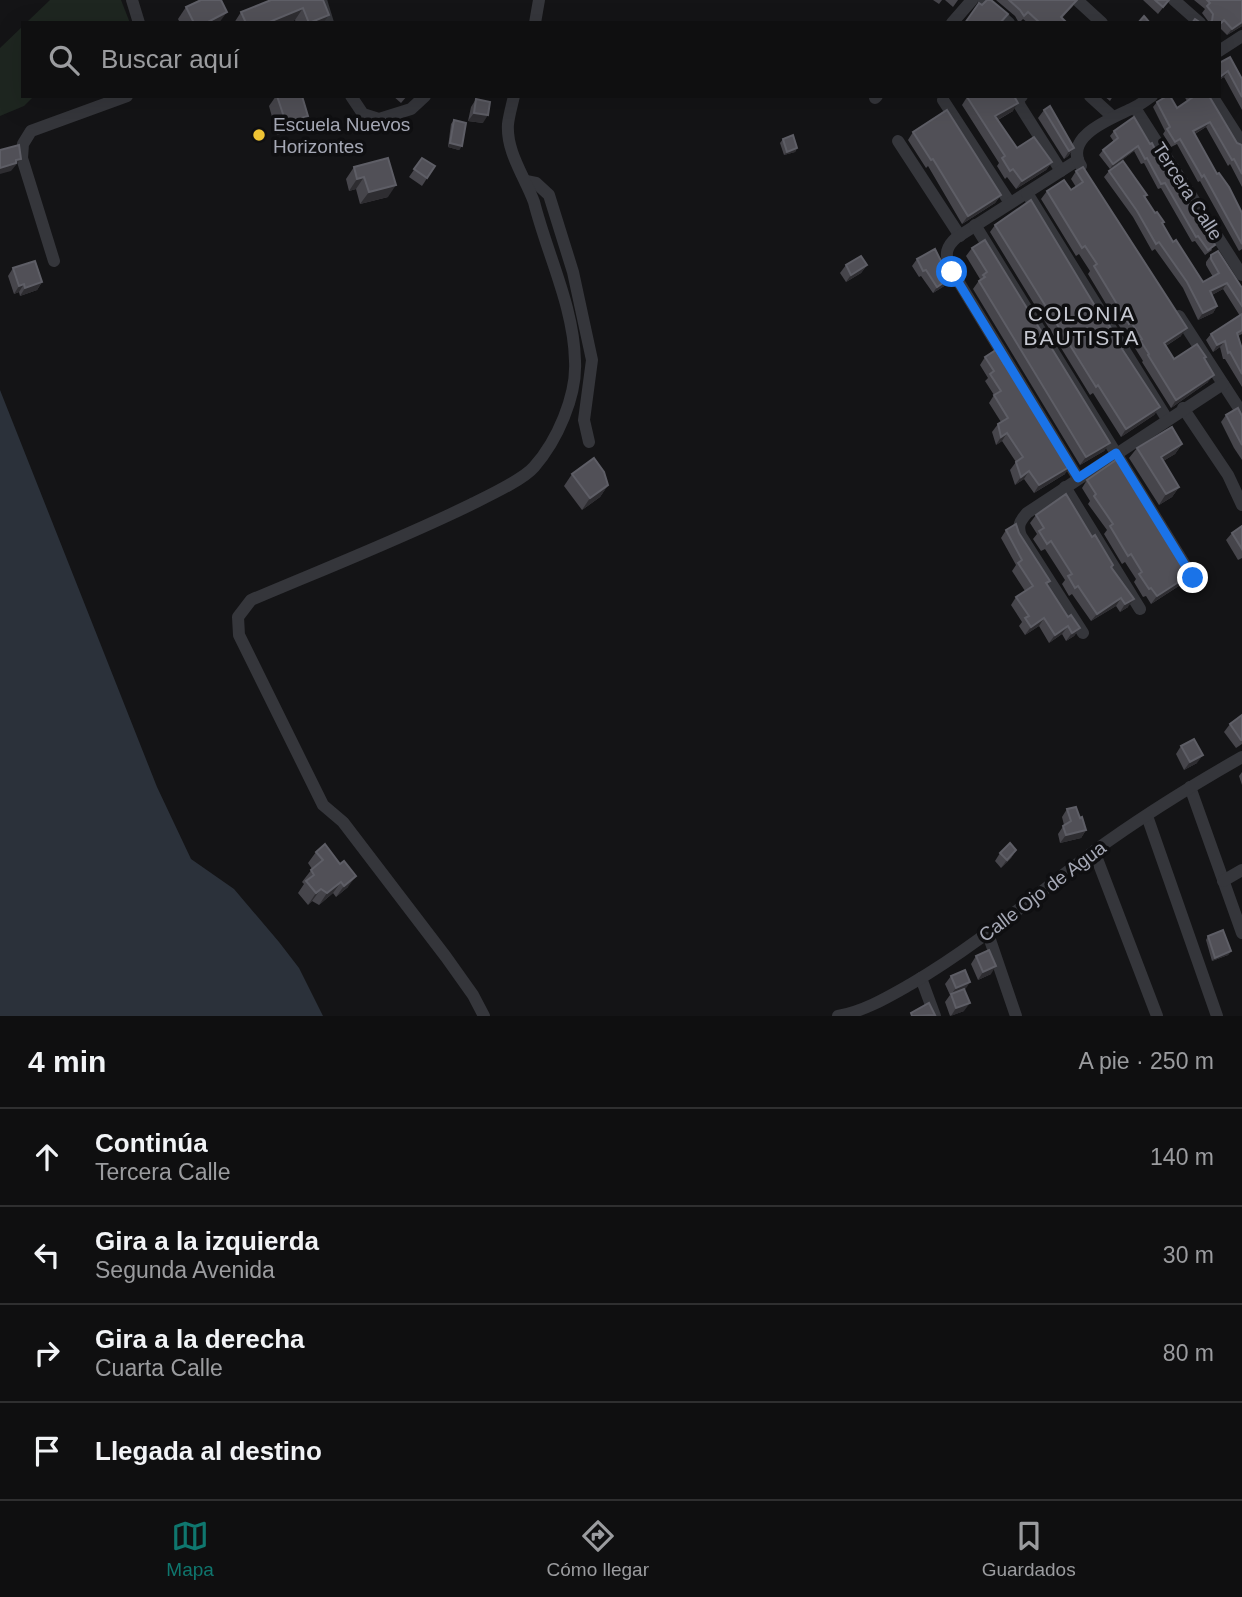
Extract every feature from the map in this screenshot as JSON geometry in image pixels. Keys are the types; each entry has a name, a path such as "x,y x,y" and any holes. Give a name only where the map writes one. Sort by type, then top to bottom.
{"street":[{"path":"132,0 138,21"},
{"path":"321,0 327,21"},
{"path":"534,21 539,0"},
{"path":"954,21 972,0"},
{"path":"983,0 1007,21"},
{"path":"1077,0 1100,21"},
{"path":"1174,0 1197,21"},
{"path":"1221,46 1242,36"},
{"path":"54,261 22,158 23,144 31,131 122,98"},
{"path":"352,98 363,114 379,119 411,109 423,98"},
{"path":"484,1016 473,995 343,822 323,805 239,635 238,617 251,600 428,526 490,495 533,469 561,425 570,403 576,364 573,331 526,181 512,154 508,123 514,98"},
{"path":"1020,98 1020,106 1061,171"},
{"path":"1092,98 1113,117"},
{"path":"1085,171 1078,160 1076,149 1079,142 1113,117 1135,108 1149,98"},
{"path":"1213,98 1242,144"},
{"path":"943,100 1010,203"},
{"name":"Tercera Calle","path":"1135,108 1242,275"},
{"path":"898,141 960,236"},
{"path":"1078,160 975,225 949,245 946,253 948,266 1078,478"},
{"path":"526,181 537,183 549,195 573,272 592,360 584,419 589,442"},
{"path":"1027,192 1167,419"},
{"path":"975,225 1193,578"},
{"path":"1168,300 1223,384 1240,405"},
{"path":"1083,633 1021,536 1018,529 1021,521 1027,513 1078,478 1223,384"},
{"path":"1183,408 1228,475 1242,505"},
{"path":"1065,487 1140,609"},
{"name":"Calle Ojo de Agua","path":"845,1015 890,996 921,978 988,933 1094,851 1190,787 1242,757"},
{"path":"1190,787 1242,933"},
{"path":"1147,816 1217,1016"},
{"path":"1094,851 1157,1016"},
{"path":"1223,881 1242,870"},
{"path":"988,933 1016,1016"},
{"path":"921,978 935,1016"}],"shaded area":[{"path":"50,0 121,0 129,21 28,21"},
{"path":"21,28 21,98 32,98 24,106 0,116 0,48"},
{"path":"0,390 157,787 191,859 234,889 279,942 299,968 323,1016 0,1016"}],"building":[{"path":"201,0 221,0 227,12 210,21 193,21 186,7"},
{"path":"271,0 323,0 329,15 308,21 303,8 272,21 245,21 241,12"},
{"path":"991,0 1008,14 1002,21 966,21 979,3 982,5"},
{"path":"1009,0 1077,0 1061,17 1065,21 1038,21 1028,12 1024,16"},
{"path":"1155,0 1169,0 1163,7"},
{"path":"1207,0 1242,0 1242,22 1232,29 1224,20 1221,23 1212,21 1213,14 1207,6 1210,3"},
{"path":"1230,57 1242,79 1242,97 1228,71 1221,76 1221,62"},
{"path":"278,98 303,98 308,116 286,123"},
{"path":"968,98 1015,98 1018,103 995,116 1017,148 1034,137 1052,162 1022,181 1013,169 1010,171 1002,158 1005,156"},
{"path":"1171,98 1177,108 1192,98 1210,98 1237,143 1242,145 1242,174 1210,122 1193,131 1217,174 1219,173 1229,187 1242,213 1242,244 1204,175 1202,177 1180,139 1175,142 1167,129 1170,127 1157,102"},
{"path":"476,99 490,102 488,115 474,113"},
{"path":"1050,106 1074,148 1069,151 1044,110"},
{"path":"947,110 1001,195 968,216 913,132"},
{"path":"1134,117 1150,144 1152,143 1166,171 1169,169 1200,216 1215,245 1208,250 1198,236 1196,237 1165,183 1161,184 1138,146 1113,164 1103,150 1118,138 1114,131"},
{"path":"454,120 466,123 462,146 450,143"},
{"path":"793,135 797,148 787,152 783,139"},
{"path":"19,145 21,159 0,168 0,150"},
{"path":"388,158 396,185 369,192 364,177 357,179 354,167"},
{"path":"422,158 435,166 427,178 414,169"},
{"path":"1123,161 1147,195 1144,196 1155,213 1157,212 1164,222 1162,223 1173,242 1176,240 1203,282 1219,273 1211,259 1211,255 1218,251 1242,288 1242,306 1227,283 1210,291 1217,306 1203,313 1187,282 1159,242 1156,244 1109,171"},
{"path":"1083,167 1187,328 1164,343 1174,359 1197,344 1214,375 1176,400 1148,355 1140,340 1142,339 1131,322 1129,324 1094,266 1097,264 1085,246 1082,248 1047,191 1064,180 1071,190 1083,182 1076,171"},
{"path":"1031,200 1160,407 1126,429 1098,385 1096,387 995,225"},
{"path":"985,240 1110,443 1086,457 979,281 987,272 972,248"},
{"path":"935,249 945,269 947,267 953,276 937,287 917,259"},
{"path":"861,256 867,265 851,275 846,265"},
{"path":"35,261 42,282 25,288 24,284 19,286 13,268"},
{"path":"1242,314 1242,330 1237,333 1242,349 1242,374 1230,352 1228,353 1225,341 1217,345 1211,334"},
{"path":"996,350 1004,364 1008,362 1071,466 1039,485 1029,471 1021,477 1016,462 1023,457 1007,433 1001,437 998,424 1008,418 994,395 1001,391 990,374 994,371 985,357"},
{"path":"1238,408 1242,416 1242,445 1226,415"},
{"path":"1172,427 1182,444 1161,457 1179,487 1166,494 1137,448"},
{"path":"594,458 604,472 608,485 590,498 572,474"},
{"path":"1119,458 1191,574 1157,596 1139,574 1142,572 1131,554 1128,556 1087,480"},
{"path":"1066,494 1134,599 1125,604 1121,598 1097,614 1078,586 1075,588 1068,576 1072,574 1051,541 1047,544 1039,531 1044,528 1036,515"},
{"path":"1016,524 1050,581 1046,583 1068,617 1071,615 1080,628 1072,633 1068,626 1055,635 1044,618 1031,627 1025,618 1029,616 1016,597 1033,586 1018,563 1022,560 1006,530"},
{"path":"1242,526 1242,549 1232,533"},
{"path":"1242,715 1242,740 1241,740 1230,724"},
{"path":"1194,739 1203,755 1190,762 1181,746"},
{"path":"1076,807 1086,830 1066,835 1063,826 1071,821 1067,809"},
{"path":"1010,843 1016,850 1007,860 1000,853"},
{"path":"325,844 340,864 344,861 356,876 344,886 341,882 327,893 321,889 316,893 306,881 314,875 311,870 323,860 316,852"},
{"path":"1223,930 1231,951 1215,958 1208,936"},
{"path":"989,950 996,966 983,972 976,956"},
{"path":"965,970 970,982 956,988 951,976"},
{"path":"964,989 970,1003 956,1008 951,994"},
{"path":"929,1003 935,1015 912,1016 911,1013"}],"place":[{"name":"Escuela Nuevos Horizontes","path":"259,135"}],"district":[{"name":"COLONIA BAUTISTA","path":"1082,326"}],"route":[{"path":"952,272 1078,478 1116,453 1193,578"}]}
